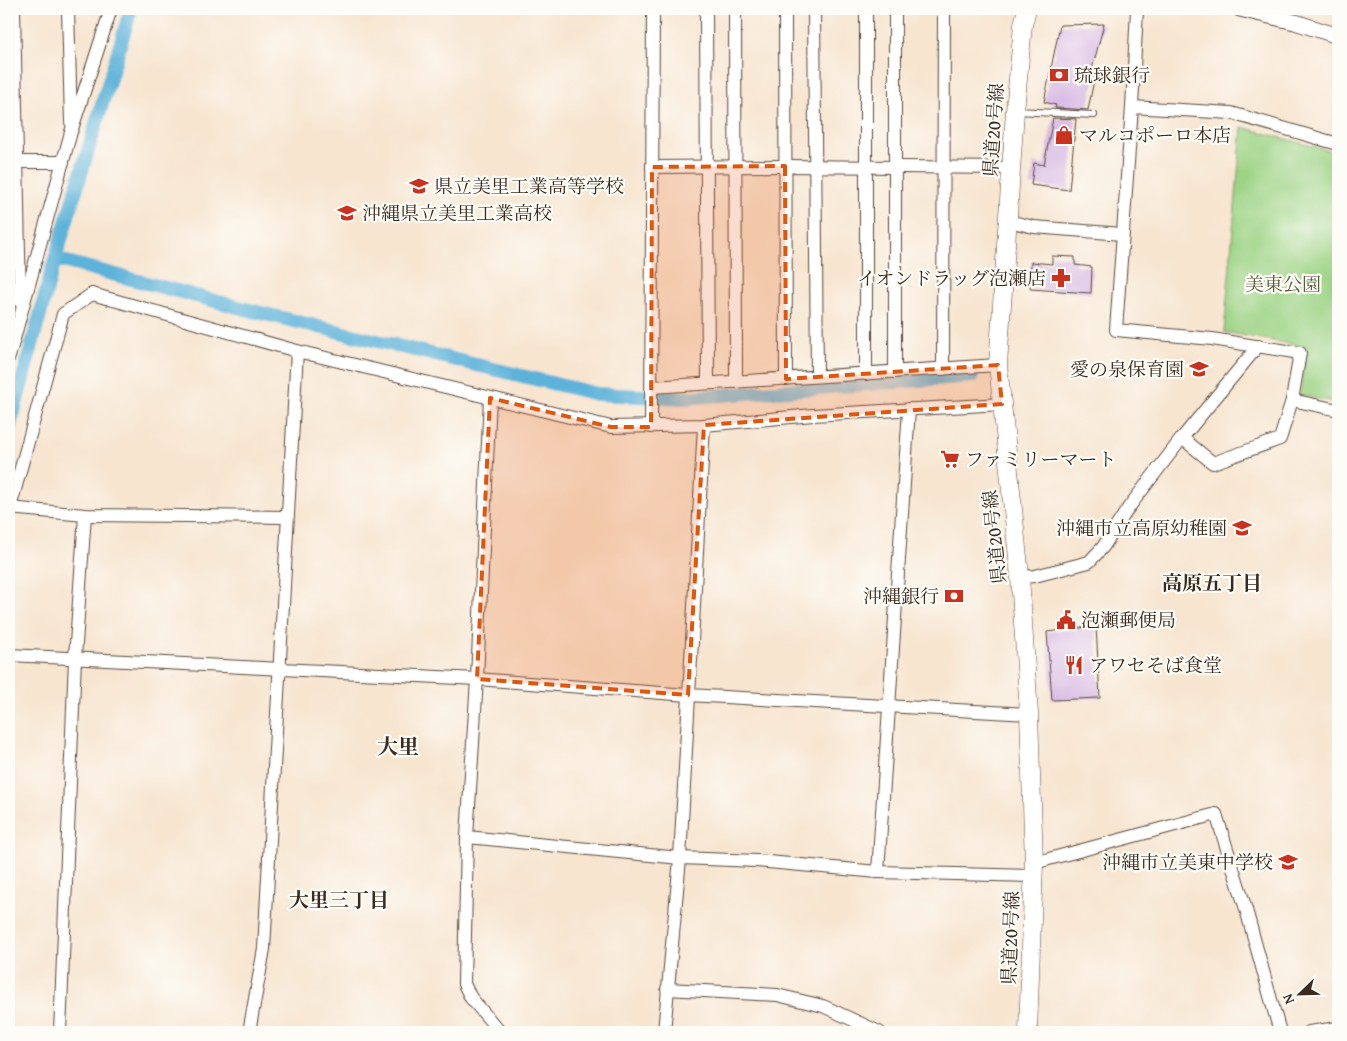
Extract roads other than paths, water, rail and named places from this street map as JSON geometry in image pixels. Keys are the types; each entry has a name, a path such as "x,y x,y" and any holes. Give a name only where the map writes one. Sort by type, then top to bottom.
{"main road":[{"name":"県道20号線","path":"1027,9 1023,25 1015,111 998,366 1020,577 1029,714 1034,869 1028,1032"}],"street":[{"path":"14,9 12,162 20,314"},
{"path":"68,9 71,132"},
{"path":"9,358 71,132 111,9"},
{"path":"651,427 653,9"},
{"path":"706,9 708,383"},
{"path":"735,9 736,382"},
{"path":"785,9 786,379"},
{"path":"814,9 817,376"},
{"path":"866,9 866,374"},
{"path":"894,9 895,372"},
{"path":"943,369 944,9"},
{"path":"1137,9 1116,330 1212,338 1300,353 1292,400 1280,439 1213,463 1182,438"},
{"path":"1240,9 1295,22 1338,36"},
{"path":"1132,107 1231,113 1338,144"},
{"path":"12,162 64,162"},
{"path":"652,168 706,166 945,166 1011,168"},
{"path":"1008,221 1034,227 1122,234"},
{"path":"286,517 85,515 9,508 63,314 92,294 297,352 611,427 704,425 909,409 1002,404"},
{"path":"1020,577 1089,562 1103,547 1129,507 1182,438 1258,346"},
{"path":"248,1032 264,949 280,668 286,517 297,352"},
{"path":"652,387 998,366"},
{"path":"490,398 478,679 467,837 464,984 471,998 500,1032"},
{"path":"1292,400 1338,410"},
{"path":"878,872 909,409"},
{"path":"664,1032 680,858 704,425"},
{"path":"60,1032 75,658 85,515"},
{"path":"9,655 478,679 688,695 1029,714"},
{"path":"467,837 680,858 757,861 878,872 1034,869 1216,814 1245,906 1280,1032"},
{"path":"667,989 777,995 823,1006 879,1032"},
{"path":"1309,1032 1338,1028"}],"lane":[{"path":"1015,111 1094,115"}],"waterway":[{"path":"9,430 55,259 131,9"},
{"path":"55,259 257,312 597,394 684,398 972,376"}],"place":[{"name":"琉球銀行","path":"1059,75"},
{"name":"マルコポーロ本店","path":"1064,135"},
{"name":"県立美里工業高等学校","path":"419,186"},
{"name":"沖縄県立美里工業高校","path":"347,213"},
{"name":"イオンドラッグ泡瀬店","path":"1061,278"},
{"name":"愛の泉保育園","path":"1199,369"},
{"name":"ファミリーマート","path":"950,459"},
{"name":"沖縄市立高原幼稚園","path":"1242,528"},
{"name":"沖縄銀行","path":"954,596"},
{"name":"泡瀬郵便局","path":"1066,620"},
{"name":"アワセそば食堂","path":"1074,665"},
{"name":"沖縄市立美東中学校","path":"1288,862"}],"district":[{"name":"高原五丁目","path":"1212,583"},
{"name":"大里","path":"398,747"},
{"name":"大里三丁目","path":"339,900"}],"park label":[{"name":"美東公園","path":"1283,284"}]}
